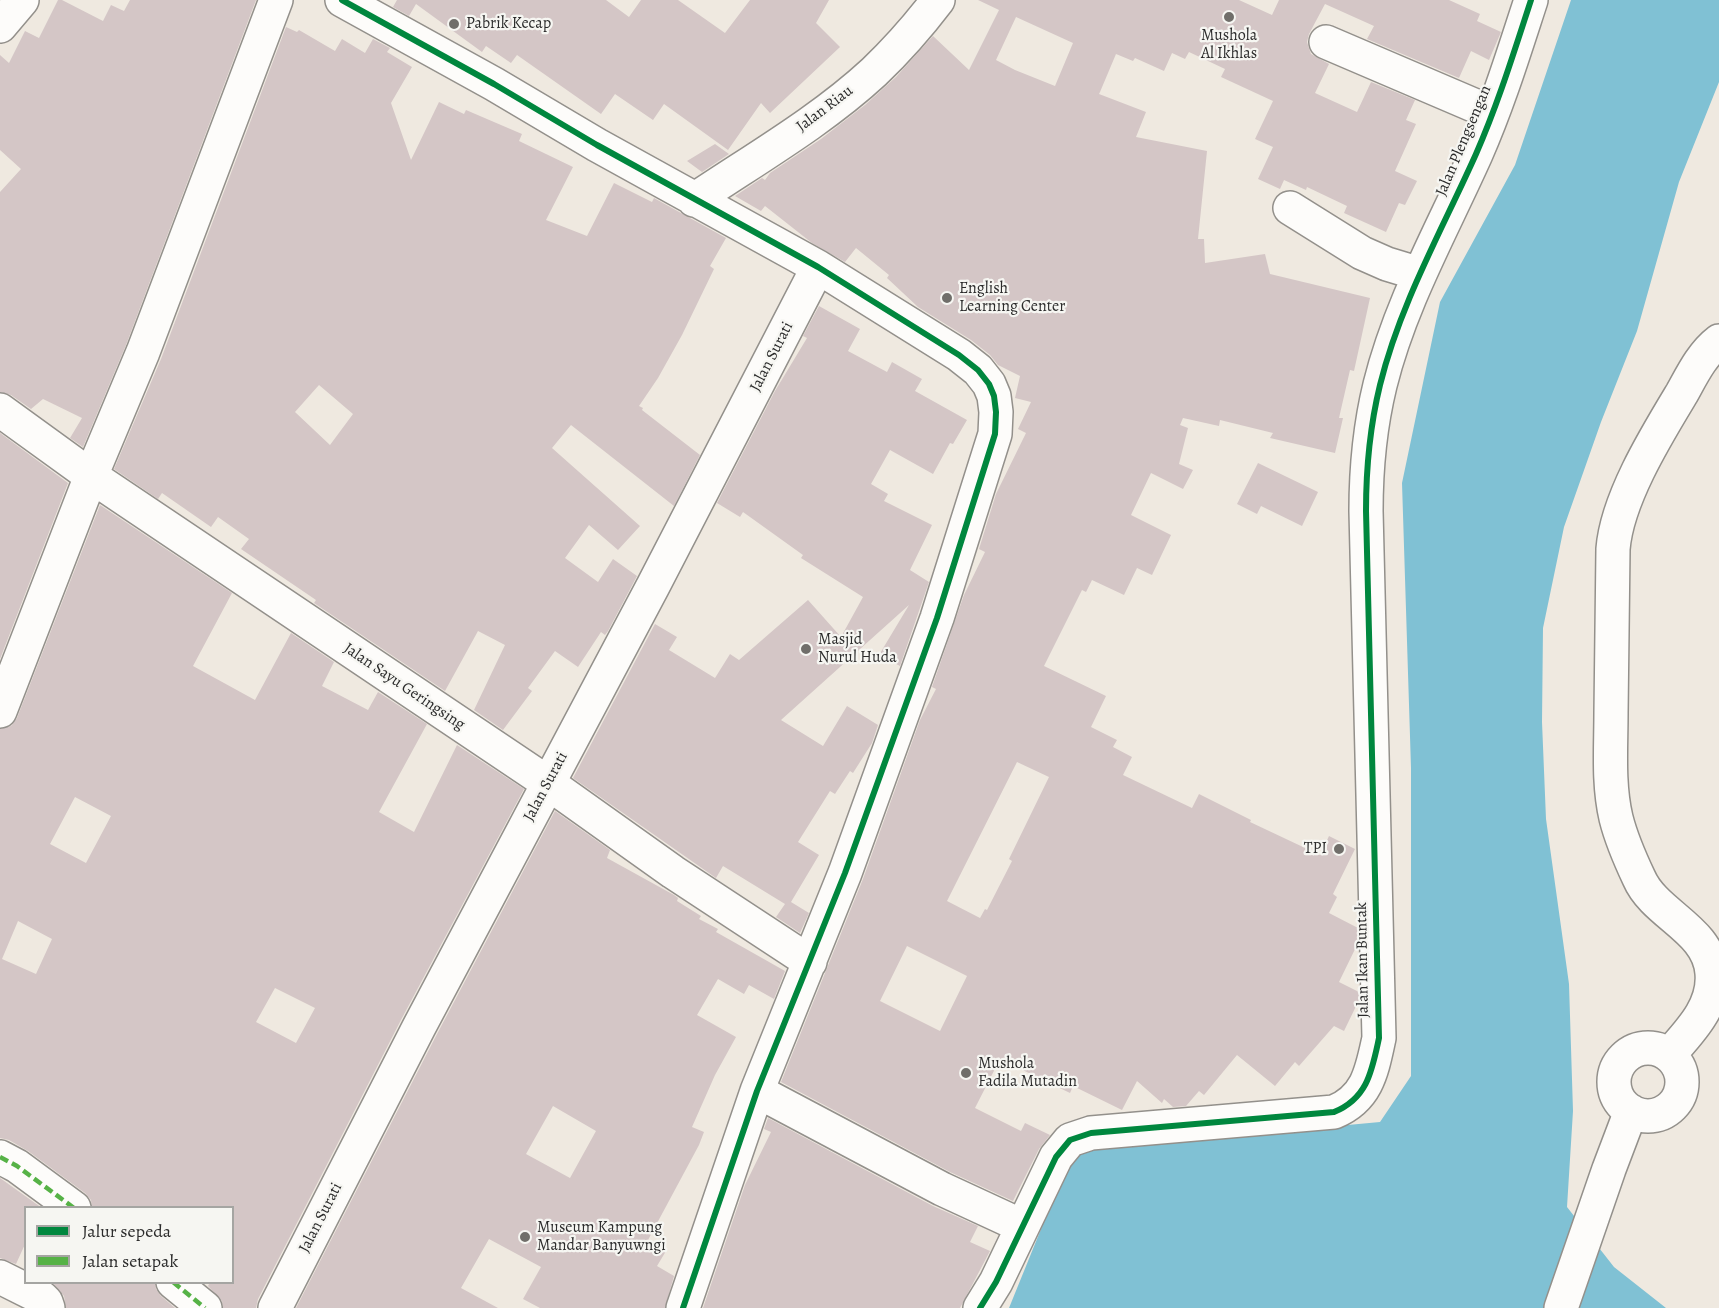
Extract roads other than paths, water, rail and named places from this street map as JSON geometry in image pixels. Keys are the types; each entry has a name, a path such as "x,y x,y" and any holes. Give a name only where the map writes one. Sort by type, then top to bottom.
{"street":[{"path":"0,26 22,0"},
{"path":"0,711 91,476 143,352 276,0"},
{"path":"342,0 494,84 694,200 818,267 959,355 978,370 989,384 994,396 995,434 937,618 845,873 757,1091 683,1308"},
{"name":"Jalan Riau","path":"694,200 818,117 873,72 921,23 938,0"},
{"name":"Jalan Plengsengan","path":"1396,336 1417,281 1476,153 1531,0"},
{"path":"1326,42 1492,113"},
{"path":"1290,208 1362,253 1417,281"},
{"name":"Jalan Surati","path":"275,1308 419,1027 659,576 818,267"},
{"name":"Jalan Ikan Buntak","path":"980,1308 996,1282 1056,1157 1071,1140 1091,1133 1334,1112 1347,1107 1356,1098 1370,1074 1378,1038 1366,475 1380,384 1396,336"},
{"path":"1672,1059 1702,1014 1711,988 1712,974 1710,962 1697,939 1642,886 1617,820 1611,777 1613,549 1618,518 1653,440 1700,364 1719,340"},
{"name":"Jalan Sayu Geringsing","path":"0,410 91,476 548,783 672,872 810,962"},
{"path":"1672,1059 1719,1031"},
{"path":"1648,1048 1659,1050 1672,1059 1681,1072 1681,1092 1670,1109 1651,1116 1641,1115 1623,1105 1617,1095 1615,1084 1620,1063 1627,1056 1637,1050 1648,1048"},
{"path":"757,1091 942,1189 1022,1226"},
{"path":"1561,1308 1631,1111"},
{"path":"0,1157 12,1162 71,1206"},
{"path":"0,1277 42,1298 48,1308"},
{"path":"175,1284 205,1308"}],"water":[{"path":"1571,0 1719,0 1719,82 1679,182 1637,331 1601,422 1564,527 1543,628 1542,722 1546,819 1569,984 1573,1111 1567,1207 1614,1267 1666,1308 1009,1308 1067,1165 1094,1140 1294,1130 1380,1122 1411,1076 1411,768 1402,483 1440,302 1515,165"}],"place":[{"name":"Mushola Al Ikhlas","path":"1229,17"},
{"name":"Pabrik Kecap","path":"454,24"},
{"name":"English Learning Center","path":"947,298"},
{"name":"Masjid Nurul Huda","path":"806,649"},
{"name":"TPI","path":"1339,849"},
{"name":"Mushola Fadila Mutadin","path":"966,1073"},
{"name":"Museum Kampung Mandar Banyuwngi","path":"525,1237"}]}
